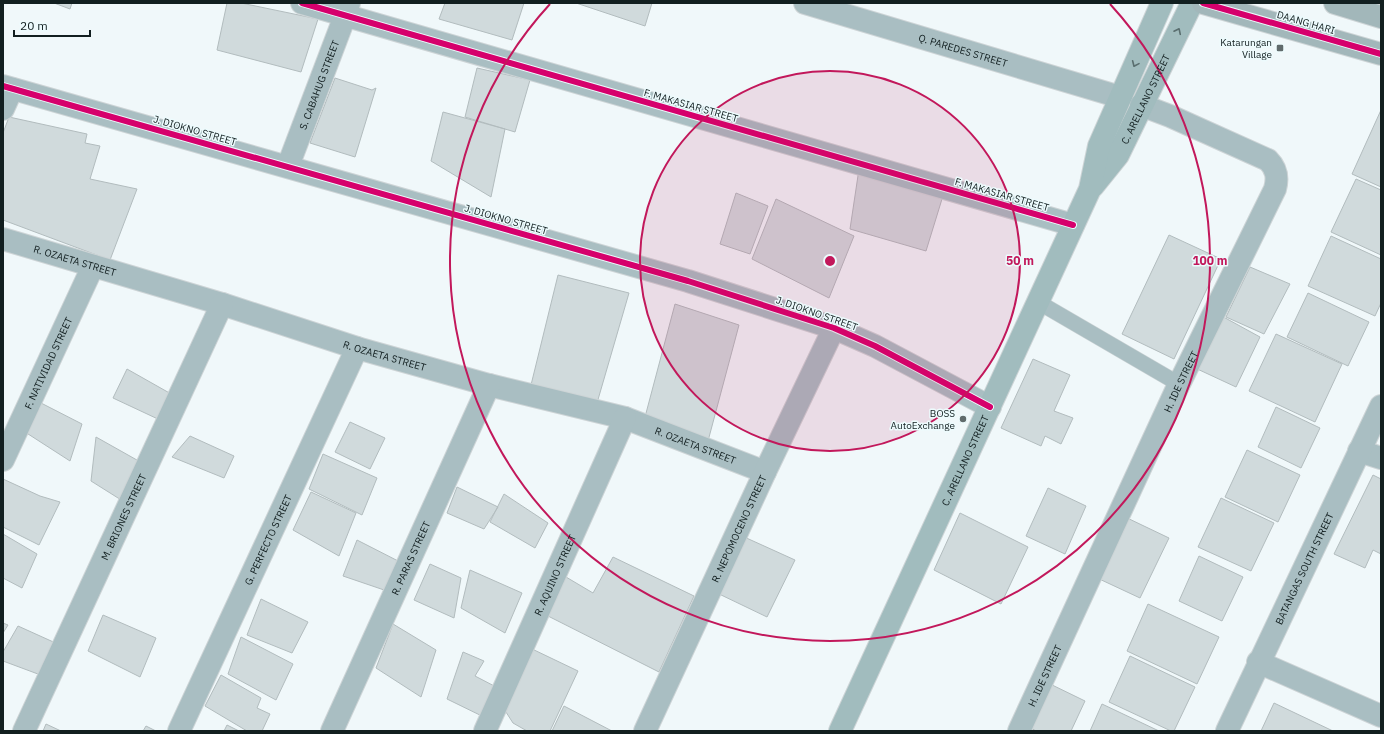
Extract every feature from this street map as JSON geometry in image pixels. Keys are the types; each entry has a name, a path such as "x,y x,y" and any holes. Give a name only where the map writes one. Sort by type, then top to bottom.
{"main road":[{"name":"DAANG HARI","path":"1203,3 1381,54"},
{"path":"1335,3 1381,17"}],"street":[{"name":"F. MAKASIAR STREET","path":"302,3 347,9 1073,225"},
{"name":"Q. PAREDES STREET","path":"805,3 1120,97"},
{"name":"C. ARELLANO STREET","path":"840,731 1090,189 1099,146 1162,3"},
{"name":"C. ARELLANO STREET","path":"1090,189 1118,155 1141,105 1192,3"},
{"name":"S. CABAHUG STREET","path":"288,166 347,9"},
{"name":"J. DIOKNO STREET","path":"7,88 288,166 688,281 834,328 874,346 990,407"},
{"path":"3,109 7,88"},
{"name":"H. IDE STREET","path":"1019,731 1179,384 1275,189 1277,181 1276,172 1273,165 1268,160 1170,116 1141,105"},
{"name":"R. OZAETA STREET","path":"3,239 222,304 357,348 489,385 625,418 765,472"},
{"name":"F. NATIVIDAD STREET","path":"3,460 93,266"},
{"name":"M. BRIONES STREET","path":"24,731 222,304"},
{"name":"R. NEPOMOCENO STREET","path":"645,731 765,472 834,328"},
{"name":"G. PERFECTO STREET","path":"179,731 357,348"},
{"name":"R. PARAS STREET","path":"332,731 489,385"},
{"name":"BATANGAS SOUTH STREET","path":"1226,731 1381,406"},
{"name":"R. AQUINO STREET","path":"485,731 625,418"},
{"path":"1359,451 1381,458"},
{"path":"1258,662 1381,716"}],"lane":[{"path":"1038,302 1179,384"}],"building":[{"path":"54,3 72,3 70,9"},
{"path":"227,3 241,3 318,19 301,72 217,50"},
{"path":"445,3 524,3 512,40 439,19"},
{"path":"576,3 652,3 645,26"},
{"path":"477,68 530,80 515,132 465,117"},
{"path":"335,78 372,90 376,88 355,157 310,143"},
{"path":"1381,110 1381,187 1352,174"},
{"path":"443,112 505,129 491,197 431,161"},
{"path":"9,117 87,134 85,143 100,146 90,179 137,189 110,260 3,220 3,133"},
{"path":"859,169 942,199 926,251 850,229"},
{"path":"1356,179 1381,190 1381,255 1331,232"},
{"path":"736,193 768,206 750,254 720,244"},
{"path":"776,199 854,236 829,298 752,259"},
{"path":"1169,235 1221,259 1174,359 1122,334"},
{"path":"1331,236 1381,259 1381,303 1375,316 1308,286"},
{"path":"1250,267 1290,284 1264,334 1226,317"},
{"path":"558,275 629,293 597,403 531,385"},
{"path":"1308,293 1369,322 1348,366 1287,337"},
{"path":"675,304 739,325 708,441 645,417"},
{"path":"1218,314 1260,337 1236,387 1193,367"},
{"path":"1276,334 1342,364 1315,422 1249,391"},
{"path":"1033,359 1070,375 1054,411 1073,418 1061,444 1045,436 1041,446 1001,428"},
{"path":"127,369 173,395 160,420 113,398"},
{"path":"41,403 82,424 70,461 25,432"},
{"path":"1276,407 1320,428 1301,468 1258,447"},
{"path":"350,422 385,438 370,469 335,452"},
{"path":"190,436 234,456 224,478 172,457"},
{"path":"96,437 144,464 126,503 91,481"},
{"path":"1247,450 1300,475 1278,522 1225,497"},
{"path":"323,454 377,478 362,515 309,489"},
{"path":"1373,475 1381,479 1381,554 1373,550 1365,568 1334,554"},
{"path":"3,479 40,496 60,502 39,545 3,527"},
{"path":"457,487 498,507 484,529 447,513"},
{"path":"1048,488 1086,506 1065,554 1026,536"},
{"path":"311,492 356,513 339,556 293,530"},
{"path":"504,494 548,523 535,548 490,522"},
{"path":"1221,498 1274,523 1251,571 1198,547"},
{"path":"960,513 1028,547 1001,604 934,570"},
{"path":"1123,516 1169,538 1140,598 1095,577"},
{"path":"3,534 37,554 22,588 3,578"},
{"path":"742,536 795,560 767,617 717,593"},
{"path":"357,540 404,564 390,592 343,576"},
{"path":"1199,556 1243,577 1222,621 1179,601"},
{"path":"613,557 694,596 659,672 546,615 566,577 593,593"},
{"path":"430,564 461,578 454,618 414,600"},
{"path":"470,570 522,593 505,633 461,608"},
{"path":"261,599 308,622 292,653 247,635"},
{"path":"1148,604 1219,637 1197,684 1127,651"},
{"path":"103,615 156,638 140,677 88,651"},
{"path":"3,623 8,625 3,633"},
{"path":"393,624 436,650 421,697 376,668"},
{"path":"18,626 60,645 46,677 3,661 3,652"},
{"path":"241,637 293,664 276,700 228,674"},
{"path":"530,648 578,671 550,731 527,731 513,723 504,709"},
{"path":"463,652 484,661 475,676 500,689 488,719 447,699"},
{"path":"1130,656 1195,687 1174,731 1171,731 1109,702"},
{"path":"221,675 261,698 257,708 270,714 262,731 247,731 205,706"},
{"path":"1046,682 1085,701 1071,731 1036,731 1026,725"},
{"path":"1274,703 1333,731 1261,731"},
{"path":"1102,704 1159,731 1090,731"},
{"path":"564,706 612,731 552,731"},
{"path":"46,724 61,731 43,731"},
{"path":"227,725 239,731 224,731"},
{"path":"146,726 156,731 143,731"}],"cycle path":[{"path":"302,3 1073,225"},
{"path":"1203,3 1381,54"},
{"path":"3,86 688,281 834,328 875,346 990,407"}],"place":[{"name":"Katarungan Village","path":"1280,48"},
{"name":"BOSS AutoExchange","path":"963,419"}]}
